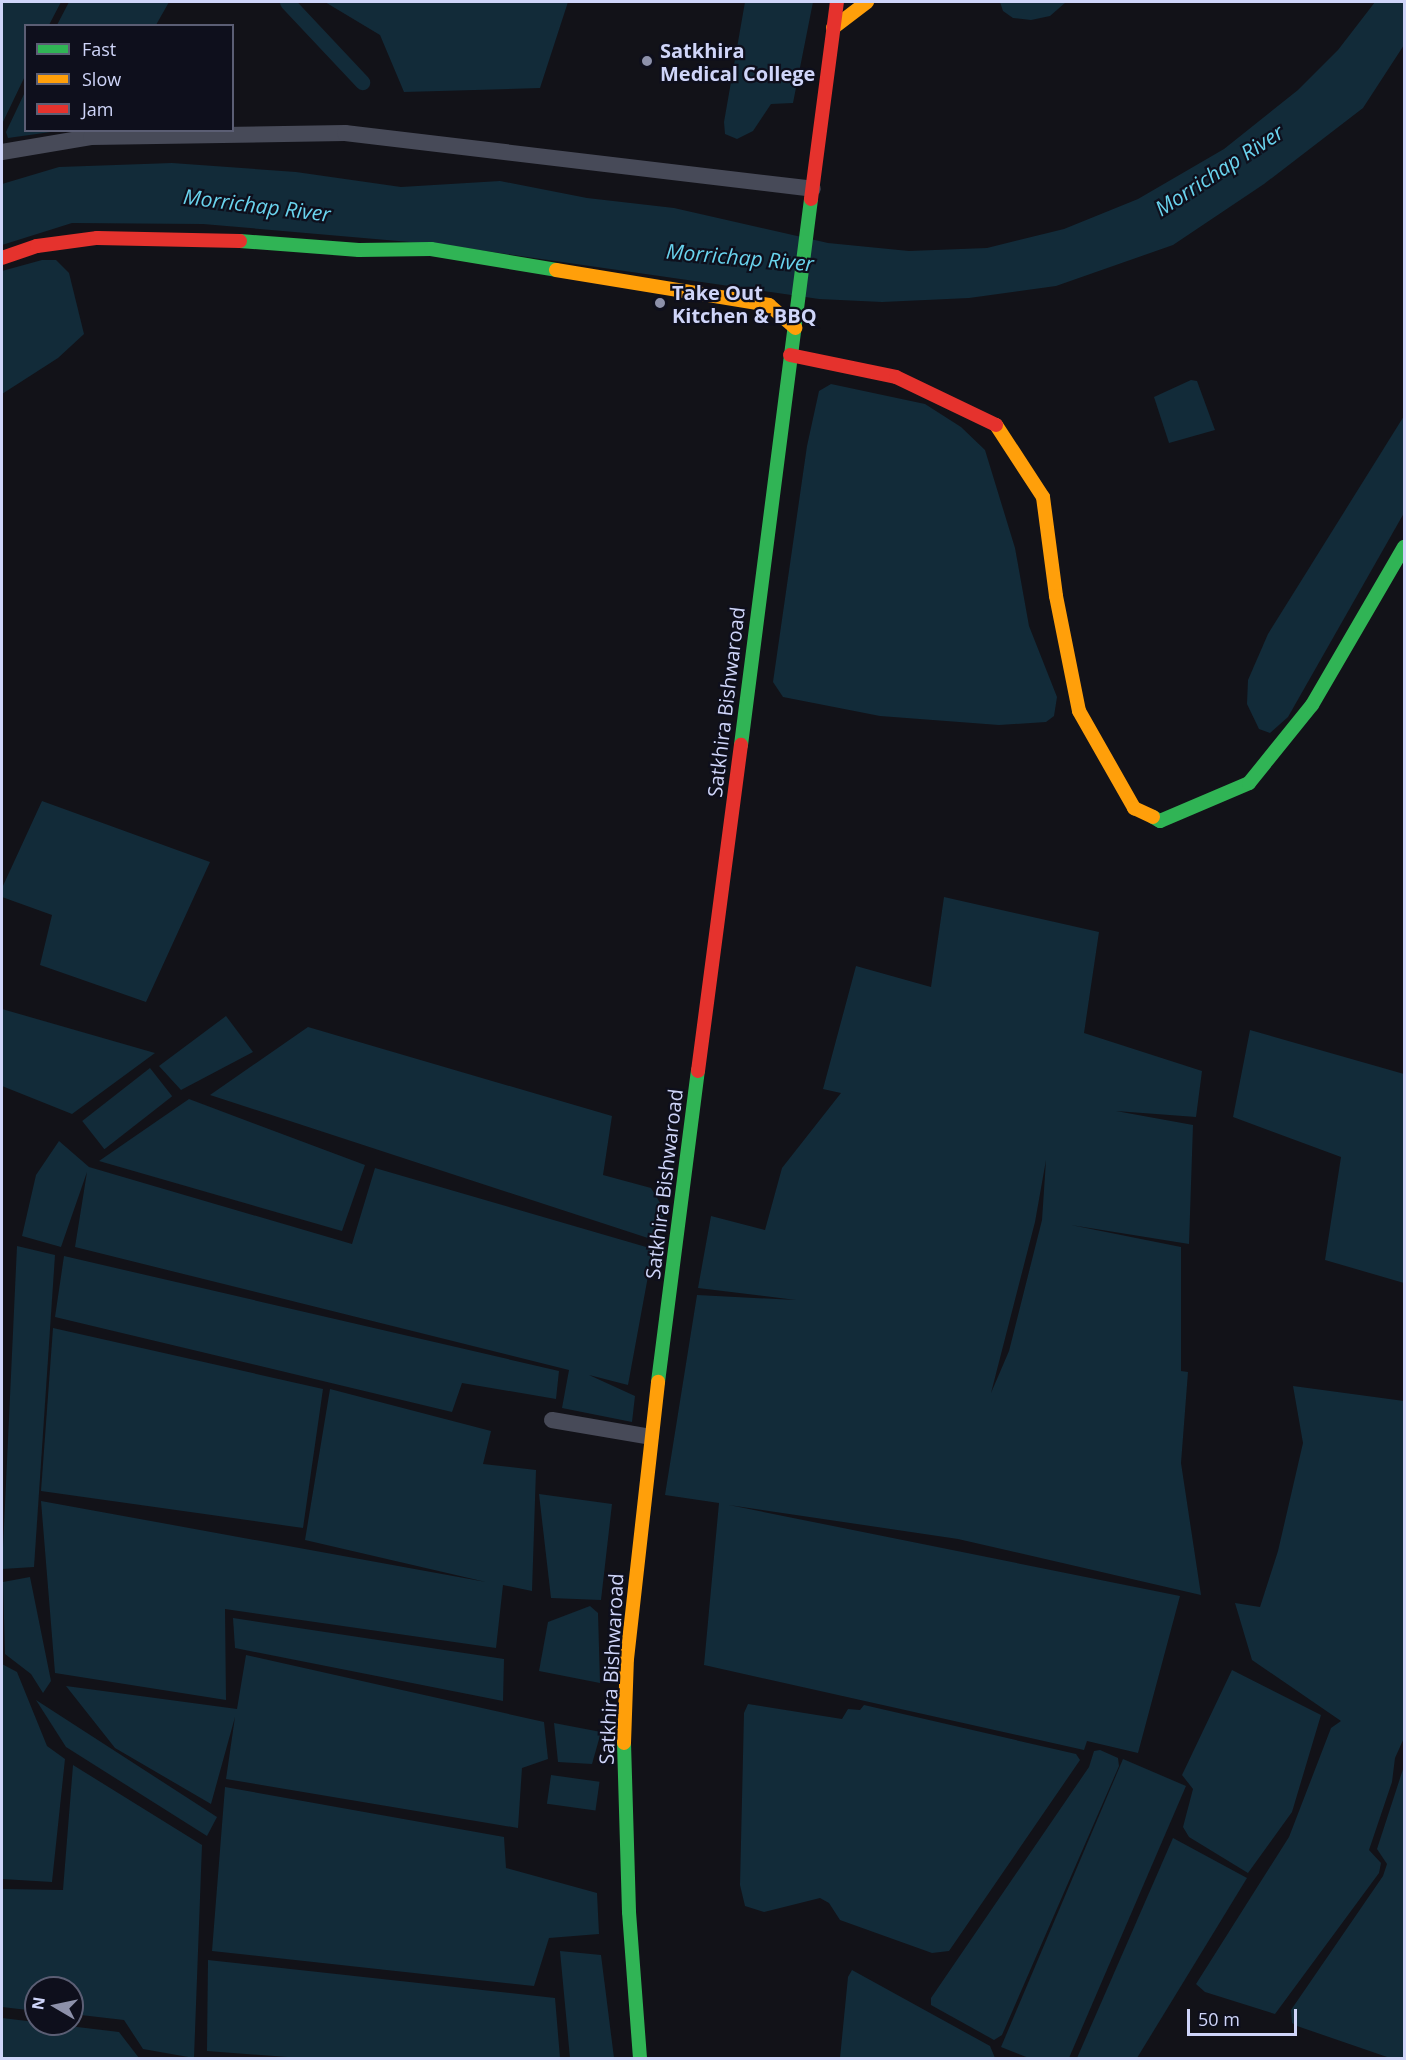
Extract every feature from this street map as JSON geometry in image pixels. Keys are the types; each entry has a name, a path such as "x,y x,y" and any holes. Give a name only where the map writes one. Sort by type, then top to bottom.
{"main road":[{"name":"Satkhira Bishwaroad","path":"640,2058 624,1757 627,1659 651,1437 837,2"},
{"path":"833,28 867,2"},
{"path":"2,258 37,246 97,238 217,239 359,250 431,249 769,305 796,323"},
{"path":"790,355 896,377 993,421 1043,497 1056,596 1079,711 1134,808 1160,821 1250,783 1312,705 1404,547"}],"street":[{"path":"2,152 90,137 345,133 813,189"},
{"path":"552,1420 651,1437"}],"water":[{"path":"2,2 61,2 50,24 24,24 24,78 2,124"},
{"path":"69,2 169,2 157,24 58,24"},
{"path":"325,2 568,2 540,88 404,92 380,35"},
{"path":"745,2 813,2 793,103 771,104 753,131 737,139 725,134 724,122"},
{"path":"1000,2 1066,2 1050,16 1031,20 1013,18 1003,11"},
{"name":"Morrichap River","path":"1375,2 1404,2 1404,45 1363,108 1264,184 1173,245 1056,286 969,298 882,302 819,299 444,245 203,224 72,223 2,245 2,184 59,167 172,163 296,172 401,187 500,181 587,198 674,208 828,243 909,251 987,248 1064,229 1138,199 1224,149 1298,90 1338,50"},
{"path":"24,94 24,132 51,132 8,138 6,132"},
{"path":"42,260 56,260 69,273 84,334 58,358 2,394 2,271"},
{"path":"1191,380 1197,381 1215,430 1169,443 1154,397"},
{"path":"831,384 925,404 961,427 985,450 1015,548 1029,626 1057,697 1054,716 1046,722 999,725 880,716 783,697 773,682 807,446 819,391"},
{"path":"1404,416 1404,513 1288,717 1270,733 1259,729 1247,704 1248,680 1268,634"},
{"path":"42,801 210,862 146,1002 40,965 52,915 2,897 2,888"},
{"path":"944,897 1099,932 1084,1033 1202,1071 1196,1117 1116,1111 1193,1125 1189,1244 1071,1225 1181,1247 1181,1371 1188,1372 1181,1463 1201,1595 958,1539 729,1505 1180,1596 1138,1753 1087,1741 1084,1750 704,1665 719,1503 665,1495 697,1295 796,1300 698,1288 711,1216 765,1230 782,1168 841,1093 823,1089 856,966 931,987","holes":["1046,1160 1042,1220 1009,1351 991,1393 1035,1222"]},
{"path":"2,1009 155,1053 72,1114 2,1086"},
{"path":"226,1016 253,1052 181,1090 159,1066"},
{"path":"308,1027 612,1116 603,1175 651,1188 665,1211 654,1240 210,1095"},
{"path":"1250,1030 1404,1074 1404,1283 1325,1260 1341,1157 1233,1117"},
{"path":"150,1068 172,1096 104,1149 82,1121"},
{"path":"189,1099 365,1165 342,1231 99,1161"},
{"path":"59,1141 89,1167 352,1244 375,1168 653,1249 628,1385 589,1375 635,1396 632,1422 562,1408 569,1370 75,1247 87,1172 61,1247 22,1236 36,1175"},
{"path":"17,1246 55,1255 34,1567 2,1569"},
{"path":"64,1256 559,1371 556,1399 462,1383 452,1412 55,1317"},
{"path":"53,1328 323,1389 303,1528 41,1491"},
{"path":"1293,1386 1404,1401 1404,1738 1395,1758 1392,1782 1369,1850 1381,1863 1379,1873 1275,2014 1205,1992 1196,1984 1289,1837 1331,1728 1341,1721 1252,1660 1235,1603 1260,1607 1278,1551 1303,1443"},
{"path":"330,1389 491,1431 483,1464 536,1470 532,1591 503,1585 496,1648 225,1609 226,1700 55,1673 41,1501 486,1582 305,1540"},
{"path":"539,1494 612,1504 601,1600 551,1598"},
{"path":"30,1577 51,1681 43,1693 31,1674 5,1654 3,1582"},
{"path":"590,1606 598,1613 600,1683 539,1671 548,1622"},
{"path":"233,1618 504,1659 503,1701 235,1648"},
{"path":"246,1655 544,1722 548,1759 522,1768 518,1828 226,1779 235,1717 211,1804 115,1748 66,1686 237,1709"},
{"path":"2,1664 17,1672 47,1746 65,1759 52,1882 2,1879"},
{"path":"1232,1670 1321,1715 1292,1812 1248,1873 1189,1837 1183,1827 1193,1789 1182,1775"},
{"path":"36,1700 217,1817 207,1836 66,1747"},
{"path":"748,1704 842,1719 848,1709 860,1710 864,1705 1076,1754 1080,1760 949,1951 932,1953 840,1920 829,1903 820,1898 764,1912 745,1906 740,1885 744,1713"},
{"path":"554,1723 601,1732 592,1764 558,1762"},
{"path":"1100,1750 1118,1758 1119,1766 1002,2035 994,2040 931,2005 931,1998 1089,1767 1094,1751"},
{"path":"1123,1759 1186,1786 1069,2058 1029,2058 1001,2047"},
{"path":"73,1765 202,1845 194,2058 143,2049 124,2020 84,2015 84,1976 24,1976 24,2010 2,2007 2,1889 63,1890"},
{"path":"1404,1766 1404,2058 1390,2058 1297,2026 1292,2023 1291,2010 1383,1876 1387,1864 1377,1849"},
{"path":"551,1775 600,1782 595,1811 547,1804"},
{"path":"225,1787 504,1837 506,1868 597,1893 599,1934 549,1938 534,1986 212,1951"},
{"path":"1173,1838 1247,1878 1137,2058 1077,2058"},
{"path":"560,1951 601,1955 614,2058 570,2058"},
{"path":"208,1960 555,1998 560,2058 301,2058 207,2051"},
{"path":"852,1970 990,2046 995,2058 840,2058 848,1977"},
{"path":"2,2018 24,2021 24,2036 84,2036 84,2028 119,2032 139,2058 2,2058"}],"waterway":[{"path":"287,2 362,82"}],"traffic: fast":[{"path":"741,745 811,199"},
{"path":"240,241 359,250 431,249 556,270"},
{"path":"1153,817 1160,821 1249,783 1312,705 1404,547"},
{"path":"658,1382 698,1071"},
{"path":"624,1743 629,1912 640,2058"}],"traffic: slow":[{"path":"833,28 867,2"},
{"path":"556,270 769,305 795,328"},
{"path":"996,425 1043,497 1056,596 1079,711 1134,808 1153,817"},
{"path":"624,1743 627,1659 658,1382"}],"traffic: jam":[{"path":"811,199 837,2"},
{"path":"2,258 37,246 97,238 240,241"},
{"path":"790,355 896,377 996,425"},
{"path":"698,1071 741,745"}],"place":[{"name":"Satkhira Medical College","path":"647,61"},
{"name":"Take Out Kitchen & BBQ","path":"660,303"}]}
